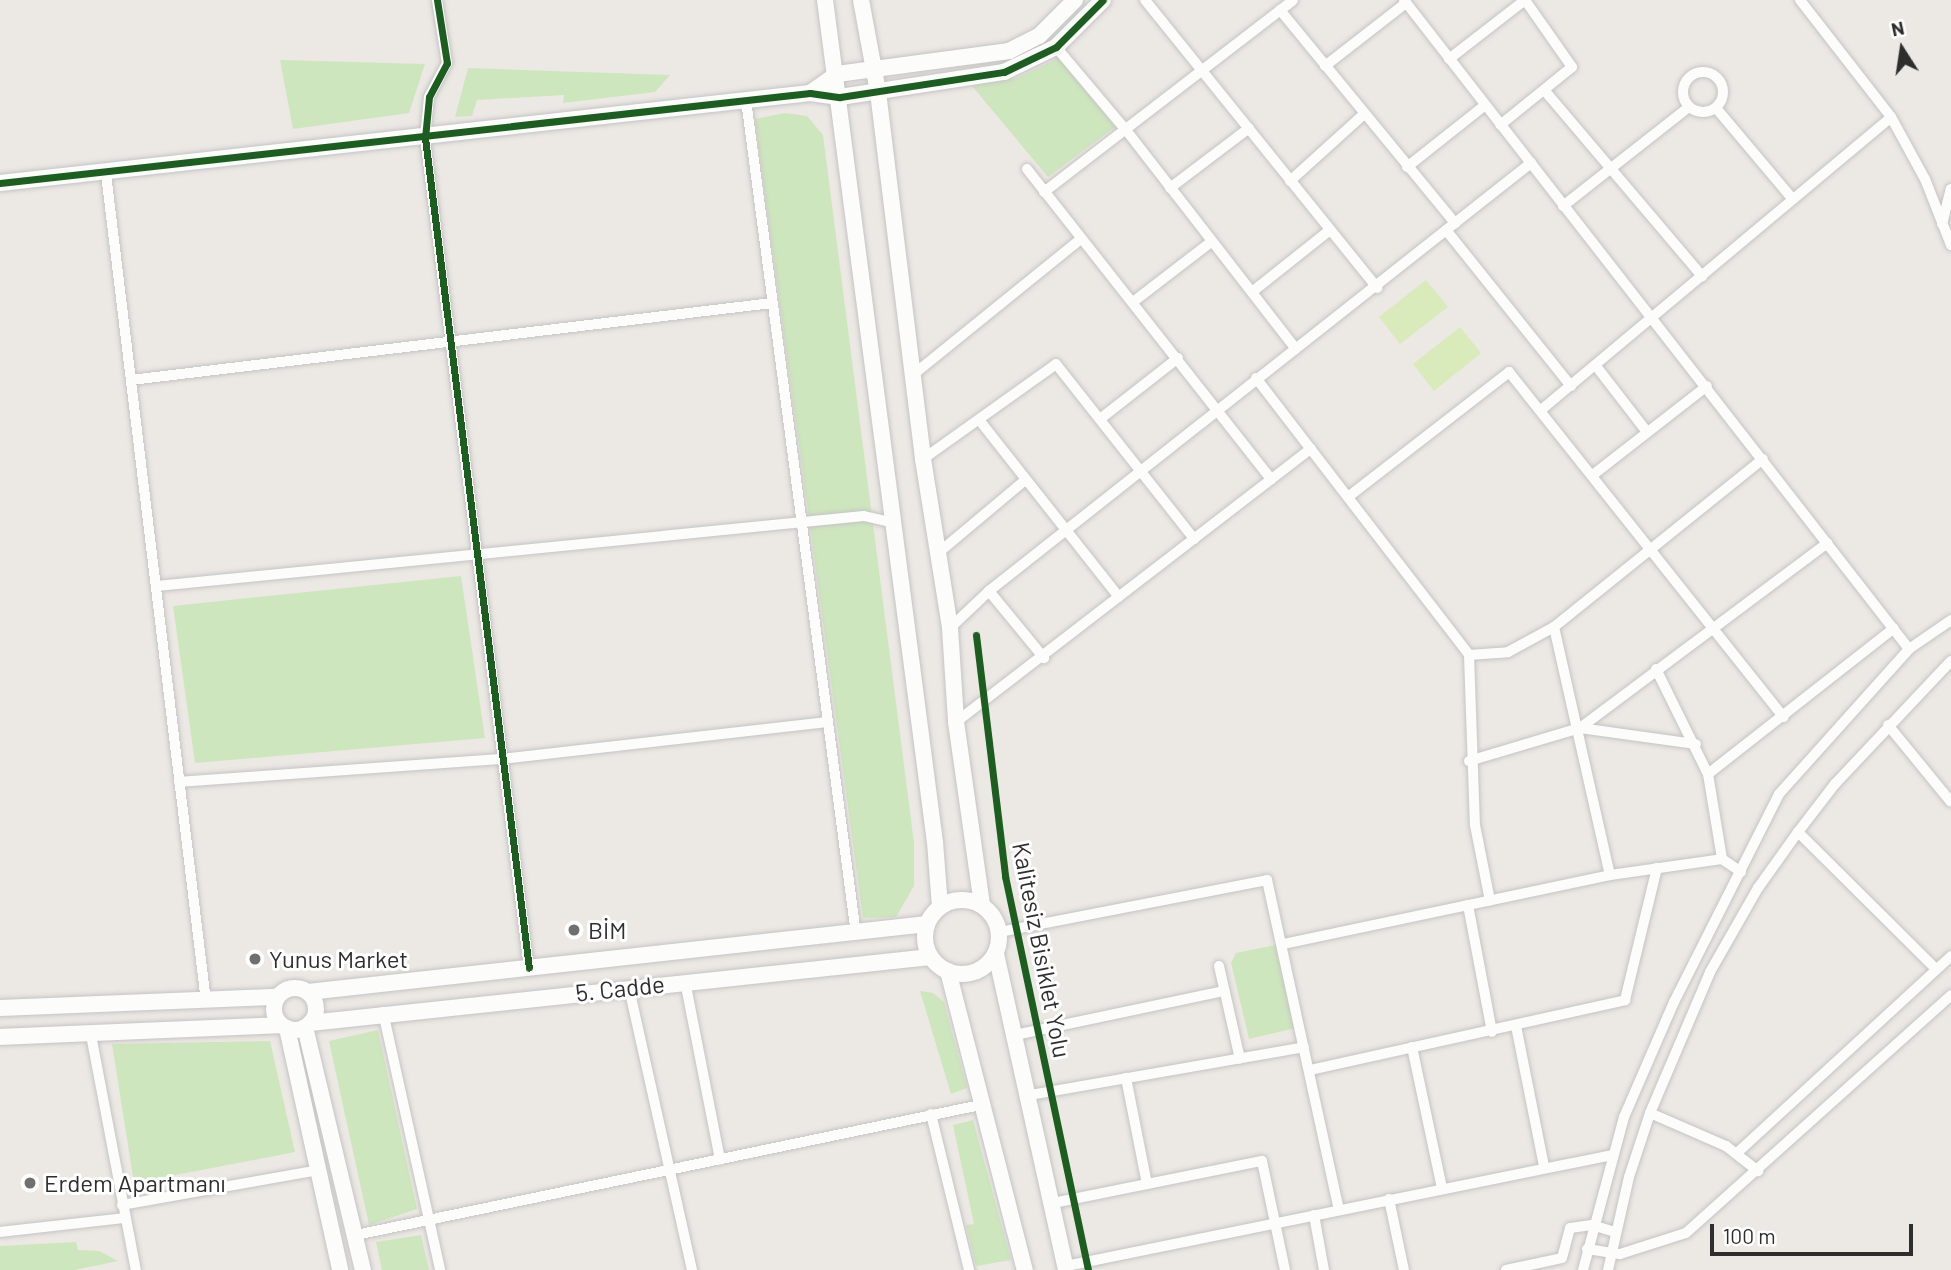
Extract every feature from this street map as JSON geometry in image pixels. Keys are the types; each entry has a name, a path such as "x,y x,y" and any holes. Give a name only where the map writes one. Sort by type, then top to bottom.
{"street":[{"path":"437,0 447,63 429,97 425,138 480,554 502,759 529,968"},
{"path":"825,0 840,97 940,907"},
{"path":"861,0 878,92 923,459 950,628 956,722 982,905 1000,932 996,954 1030,1095 1066,1268 1544,1166 1612,1155"},
{"path":"810,93 837,74 1009,51 1039,36 1076,0"},
{"path":"0,183 106,174 810,93 840,97 1004,72 1056,47 1103,0"},
{"path":"1145,0 1205,70 1377,288"},
{"path":"1044,192 1293,0"},
{"path":"1449,59 1525,0 1572,67 1500,125"},
{"path":"1800,0 1891,117 1947,221"},
{"path":"1325,66 1405,1 1484,106 1707,386 1909,649"},
{"path":"1280,10 1407,167 1571,386"},
{"path":"1056,47 1126,130 1296,349"},
{"path":"1689,107 1684,85 1702,71 1713,74 1723,86 1716,108"},
{"path":"1545,90 1702,276"},
{"path":"746,100 856,934"},
{"path":"1407,167 1484,106"},
{"path":"1563,205 1689,107"},
{"path":"1689,107 1702,112 1716,108"},
{"path":"1716,108 1791,197"},
{"path":"1290,181 1363,115"},
{"path":"1541,410 1653,320 1791,197 1891,117"},
{"path":"1170,188 1249,128"},
{"path":"950,628 989,591 1144,471 1216,409 1377,288 1531,163"},
{"path":"1027,169 1271,479"},
{"path":"106,174 206,1002"},
{"path":"1951,189 1947,221 1951,246"},
{"path":"1252,292 1329,230"},
{"path":"914,374 1081,239"},
{"path":"1133,302 1211,242"},
{"path":"131,380 772,303"},
{"path":"1100,419 1178,358"},
{"path":"923,459 1056,365 1144,471 1194,539"},
{"path":"1596,366 1647,432"},
{"path":"1348,497 1510,372 1594,474 1783,717"},
{"path":"1256,379 1469,655 1469,761 1475,825 1490,901"},
{"path":"1594,474 1707,386"},
{"path":"980,421 1064,533 1119,597"},
{"path":"956,722 1044,658 1311,449"},
{"path":"1469,655 1508,652 1554,628 1763,459"},
{"path":"937,554 1024,481"},
{"path":"157,586 864,516 894,523"},
{"path":"1469,761 1580,728 1827,543"},
{"path":"989,591 1044,658"},
{"path":"1583,1270 1612,1155 1674,1002 1779,794 1909,649 1951,620"},
{"path":"1554,628 1580,728 1610,875"},
{"path":"1708,774 1894,628"},
{"path":"1608,1270 1615,1232 1650,1113 1710,972 1758,888 1798,832 1888,725 1951,661"},
{"path":"1656,669 1696,744 1708,774 1722,859"},
{"path":"179,782 502,759 827,722"},
{"path":"1888,725 1951,802"},
{"path":"1580,728 1696,744"},
{"path":"1798,832 1935,968"},
{"path":"1283,944 1610,875 1722,859 1741,872"},
{"path":"1310,1070 1492,1032 1625,1000 1657,868"},
{"path":"1000,932 1268,880 1339,1209"},
{"path":"982,905 961,899 940,907 927,924 926,947 931,957 948,971 985,1104 1025,1270"},
{"path":"1468,905 1492,1032"},
{"name":"5. Cadde","path":"308,992 856,934 927,924"},
{"path":"948,971 980,970 996,954"},
{"path":"1737,1153 1951,956"},
{"name":"5. Cadde","path":"308,1025 383,1012 931,957"},
{"path":"1219,966 1240,1059"},
{"path":"685,981 720,1160"},
{"path":"0,1008 206,1002 278,997 292,988 308,992 316,1007 308,1025 363,1270"},
{"path":"629,988 692,1270"},
{"path":"1016,1035 1224,991"},
{"path":"1587,1249 1611,1254 1650,1247 1686,1233 1951,995"},
{"path":"278,997 275,1015 284,1026 340,1270"},
{"path":"383,1012 440,1270"},
{"path":"0,1037 308,1025"},
{"path":"1516,1026 1544,1166"},
{"path":"91,1035 136,1270"},
{"path":"1030,1095 1304,1047"},
{"path":"1412,1047 1442,1188"},
{"path":"1126,1078 1147,1184"},
{"path":"356,1235 430,1222 985,1104"},
{"path":"1650,1113 1737,1153 1758,1171"},
{"path":"931,1114 969,1270"},
{"path":"1053,1203 1262,1161 1285,1270"},
{"path":"122,1205 319,1170"},
{"path":"1390,1199 1404,1270"},
{"path":"1314,1215 1324,1270"},
{"path":"0,1231 125,1218"},
{"path":"1506,1270 1562,1258 1570,1228 1592,1226 1615,1232"}],"green space":[{"path":"1061,57 1115,127 1048,177 972,86 1017,78"},
{"path":"280,60 425,64 409,113 293,129"},
{"path":"468,68 670,75 655,92 563,103 564,95 477,100 472,116 455,117"},
{"path":"785,113 807,116 823,135 914,843 914,886 896,917 863,918 755,119"},
{"path":"1426,280 1448,307 1400,344 1379,317"},
{"path":"1460,327 1481,353 1434,391 1413,364"},
{"path":"461,576 485,738 195,763 173,606"},
{"path":"1280,944 1296,1028 1249,1039 1231,963 1236,953"},
{"path":"920,991 933,993 944,1002 967,1088 951,1094"},
{"path":"378,1030 417,1209 369,1225 329,1041"},
{"path":"270,1041 295,1152 134,1183 112,1044"},
{"path":"973,1120 1011,1260 976,1266 966,1225 974,1224 953,1125"},
{"path":"421,1235 429,1270 382,1270 376,1242"},
{"path":"76,1242 78,1250 99,1251 118,1261 74,1270 0,1270 0,1246"}],"cycle path":[{"path":"437,0 447,63 429,97 425,138 529,968"},
{"path":"0,183 810,93 840,97 1004,72 1056,47 1103,0"},
{"name":"Kalitesiz Bisiklet Yolu","path":"976,635 1005,876 1088,1270"}],"place":[{"name":"BİM","path":"574,930"},
{"name":"Yunus Market","path":"255,959"},
{"name":"Erdem Apartmanı","path":"30,1183"}]}
